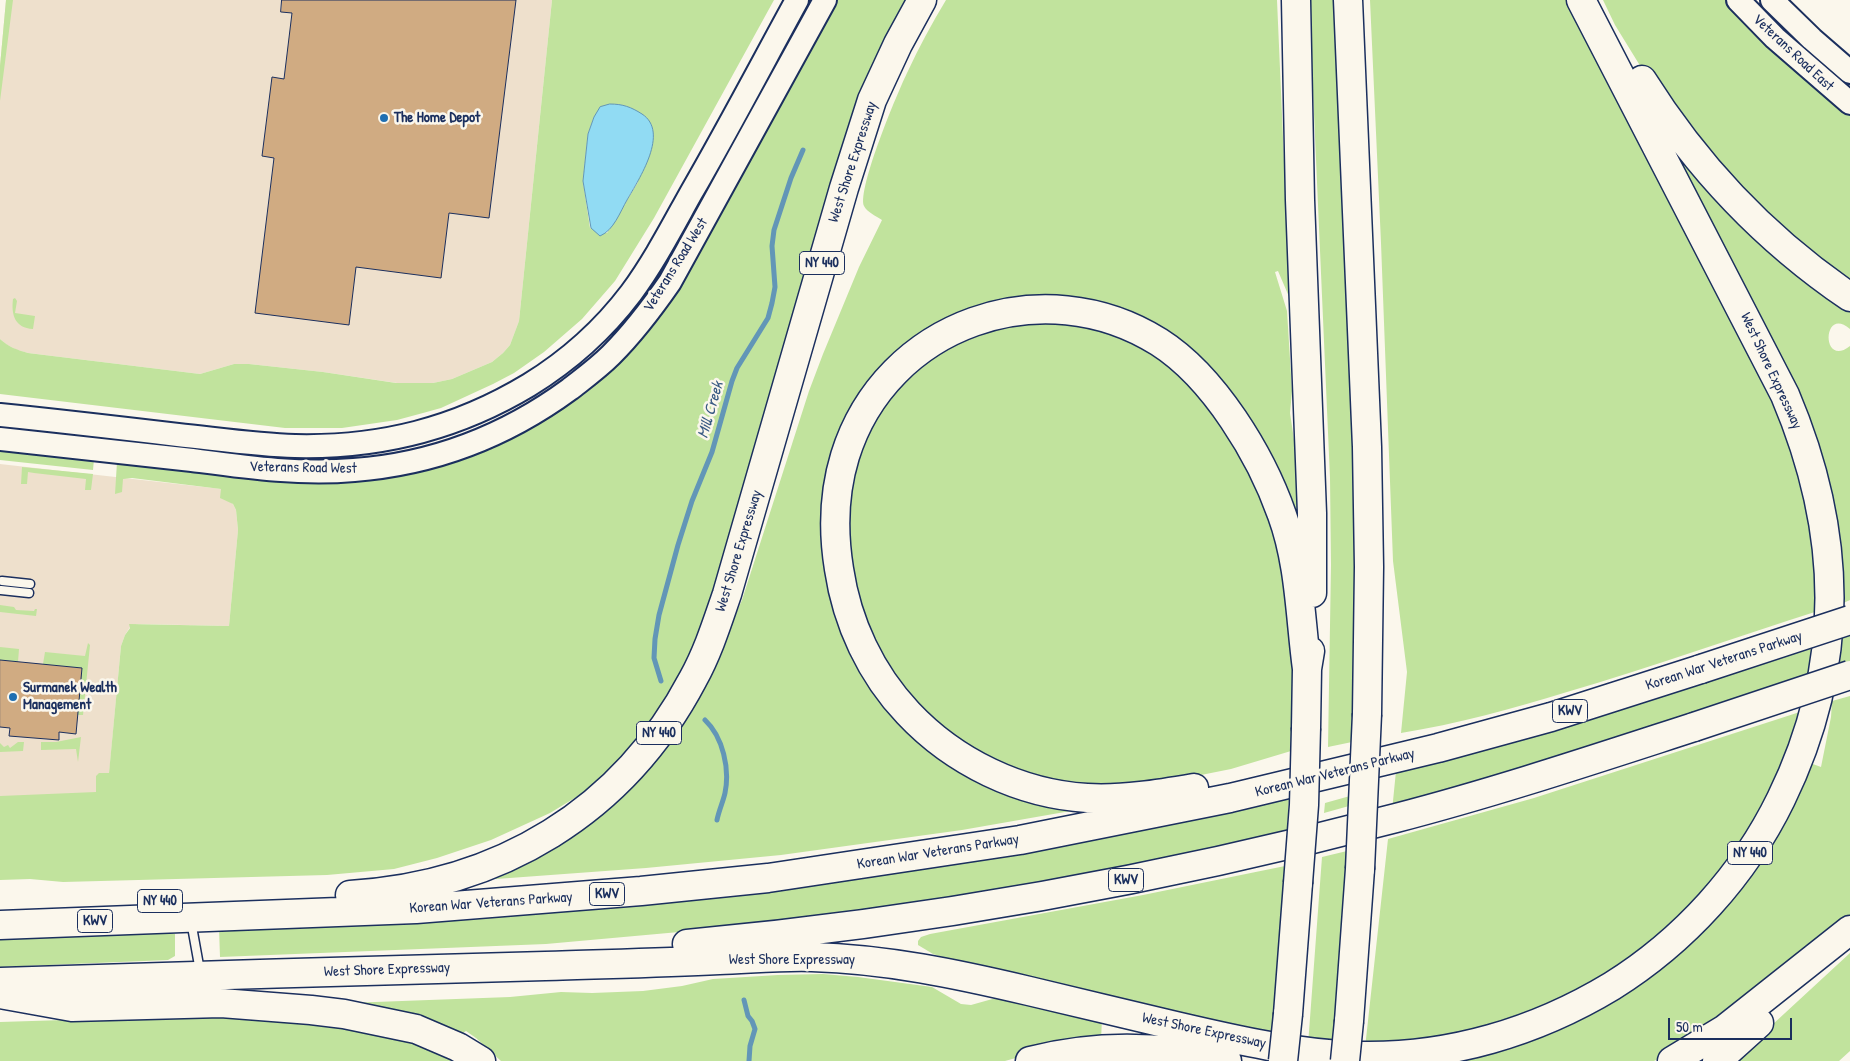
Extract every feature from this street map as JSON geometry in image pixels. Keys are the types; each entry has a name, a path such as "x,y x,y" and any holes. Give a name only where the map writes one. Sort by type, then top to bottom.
{"highway":[{"name":"West Shore Expressway","path":"0,907 352,894 390,891 432,884 465,875 507,858 534,844 580,814 625,774 645,752 679,703 693,679 713,635 728,594 746,534 853,156 872,100 898,44 922,0"},
{"path":"1296,0 1300,200 1312,531 1312,637 1307,668"},
{"name":"West Shore Expressway","path":"0,982 784,957 874,961 955,974 1246,1042 1308,1052 1362,1056 1438,1051 1514,1033 1583,1003 1628,976 1694,921 1732,878 1762,834 1787,787 1807,737 1821,684 1829,627 1830,578 1825,527 1814,474 1786,396 1581,0"},
{"path":"1587,0 1620,45 1665,116 1696,158 1770,234 1821,277 1850,297"},
{"path":"1345,1061 1360,868 1367,714 1369,587 1368,464 1349,5"},
{"path":"1283,1061 1304,805 1306,728 1307,668 1291,545 1283,518 1262,469 1235,423 1206,385 1176,354 1145,334 1120,323 1080,311 1036,308 998,314 956,328 923,348 908,360 881,388 861,419 846,455 837,496 835,517 838,564 851,619 871,663 898,703 935,739 972,764 1010,782 1038,790 1071,797 1106,798 1166,793 1289,771 1438,748"},
{"name":"Korean War Veterans Parkway","path":"0,925 416,909 641,891 768,878 1020,840 1230,798 1438,748 1551,717 1850,620"},
{"name":"KWV","path":"545,966 663,947 809,932 1039,897 1134,879 1285,846 1398,818 1511,785 1850,675"},
{"path":"1672,1061 1725,1029 1850,930"},
{"path":"1717,1061 1825,963 1850,935"},
{"path":"0,994 72,1007 221,1003 344,1014 416,1029 458,1046 481,1061"},
{"path":"1030,1061 1078,1051 1121,1048 1165,1050 1227,1061"}],"street":[{"name":"Veterans Road West","path":"0,414 246,442 321,446 350,445 408,436 444,426 493,405 544,376 590,339 610,318 647,269 708,164 797,0"},
{"name":"Veterans Road West","path":"0,439 243,466 287,470 344,471 386,467 418,461 478,442 505,429 533,414 585,377 609,357 630,335 670,282 825,0"},
{"name":"Veterans Road East","path":"1738,0 1786,49 1850,103"},
{"name":"Veterans Road East","path":"1772,0 1812,39 1850,72"},
{"path":"108,450 118,439 129,436 196,436"},
{"path":"243,466 246,442"}],"lane":[{"path":"2,581 30,584"},
{"path":"1,590 30,592"},
{"path":"190,918 201,976"}],"shaded area":[{"path":"6,0 552,0 519,321 510,345 492,362 452,379 433,383 397,383 249,364 234,364 200,374 28,353 7,345 0,339 0,66"},
{"path":"0,464 222,489 236,510 238,530 229,626 138,624 130,627 125,635 121,646 107,796 0,799"}],"green space":[{"path":"6,0 13,0 0,101 0,66"},
{"path":"552,0 774,0 654,218 615,281 582,319 544,352 514,373 493,384 441,408 397,420 342,428 285,428 0,394 0,339 13,348 28,353 200,374 234,364 249,364 323,372 396,383 433,383 452,379 492,362 510,345 519,321","holes":["594,117 638,182 607,233 590,228 583,181 588,134"]},
{"path":"837,0 912,0 716,590 685,673 634,747 597,784 550,813 491,840 437,858 394,869 327,875 63,882 30,879 0,880 0,796 96,792 96,776 99,773 109,773 121,646 130,628 129,624 229,626 238,530 236,510 233,504 220,498 221,489 132,478 123,479 122,492 115,494 117,462 332,482 389,478 439,466 480,452 527,430 566,405 705,240"},
{"path":"946,0 1277,0 1290,299 1278,271 1275,272 1287,311 1292,391 1290,413 1296,453 1298,523 1217,385 1069,302 894,362 826,531 898,715 1082,809 962,830 781,855 646,868 494,878 646,770 673,741 693,710 742,600 809,391 823,354 859,267 882,220 869,212 864,206 863,196 872,161 912,62"},
{"path":"1309,0 1334,0 1353,464 1354,649 1352,742 1328,747 1331,565 1330,478"},
{"path":"1370,0 1571,0 1747,339 1808,485 1821,610 1546,698 1464,721 1401,733 1407,672 1393,561"},
{"path":"1603,0 1727,0 1850,113 1850,288 1741,196 1655,90 1615,25"},
{"path":"1667,141 1850,307 1850,329 1841,324 1834,325 1830,330 1829,337 1830,344 1834,350 1841,351 1850,346 1850,600 1841,604 1837,530"},
{"path":"15,298 17,301 15,313 35,316 33,329 22,326 16,320 13,310 13,299"},
{"path":"1061,321 1097,327 1161,357 1186,379 1214,412 1243,456 1278,537 1293,608 1294,689 1291,751 1231,769 1196,776 1091,788 1029,775 973,750 925,714 905,692 885,663 868,629 856,596 847,526 853,471 878,413 911,373 936,353 1000,325"},
{"path":"0,449 94,459 93,470 0,460"},
{"path":"22,467 93,474 91,490 85,490 86,479 28,472 27,484 21,484"},
{"path":"0,605 14,607 16,610 34,611 37,609 36,616 0,612"},
{"path":"1850,635 1850,662 1836,666 1838,639"},
{"path":"88,643 90,645 83,715 77,715 82,668 43,664 45,652 85,656"},
{"path":"1818,646 1814,674 1392,811 1396,771 1612,710"},
{"path":"0,647 19,649 18,662 0,660"},
{"path":"1850,696 1850,915 1807,952 1682,1047 1654,1061 1448,1061 1633,986 1810,763 1821,767 1831,717 1832,701"},
{"path":"1806,710 1770,803 1710,892 1639,956 1556,1006 1467,1036 1365,1048 1388,839 1534,798"},
{"path":"81,737 78,762 76,749 41,750 41,742 56,742"},
{"path":"18,742 24,742 23,751 0,752 0,743 4,747 8,745 10,748"},
{"path":"1350,796 1349,806 1324,813 1325,803"},
{"path":"1289,798 1287,830 1219,848 1013,890 779,923 546,944 220,957 219,928 564,908"},
{"path":"1347,851 1342,944 1333,1045 1308,1045 1322,857"},
{"path":"1285,866 1272,1036 972,967 933,954 918,945 921,937 930,934 1143,895"},
{"path":"162,932 175,934 175,956 168,960 0,967 0,939"},
{"path":"1850,953 1850,1051 1839,1061 1733,1061"},
{"path":"823,974 932,987 961,1004 971,1005 1003,996 1102,1018 1101,1041 1044,1050 1005,1061 501,1061 466,1031 457,1037 348,1003 510,997 561,992 643,991 682,986 713,979"},
{"path":"245,1016 332,1025 412,1040 460,1061 0,1061 0,1022"}],"water":[{"path":"610,104 627,106 642,114 650,122 653,132 653,144 650,156 616,220 609,230 600,236 591,228 583,181 588,134 600,107"}],"building":[{"name":"The Home Depot","path":"282,0 516,0 489,218 449,213 441,278 356,267 349,325 255,313 274,158 262,156 272,77 284,79 292,13 281,12"},
{"path":"0,660 82,668 76,734 59,732 59,740 9,736 10,728 0,727"}],"waterway":[{"name":"Mill Creek","path":"661,681 654,658 659,615 678,545 692,501 712,452 732,381 737,368 768,318 775,287 772,246 774,230 791,178 803,150"},
{"name":"Mill Creek","path":"705,720 721,744 726,764 725,793 717,820"},
{"name":"Mill Creek","path":"744,1000 748,1016 755,1029 750,1046 749,1061"}],"place":[{"name":"The Home Depot","path":"384,118"},
{"name":"Surmanek Wealth Management","path":"13,697"}]}
